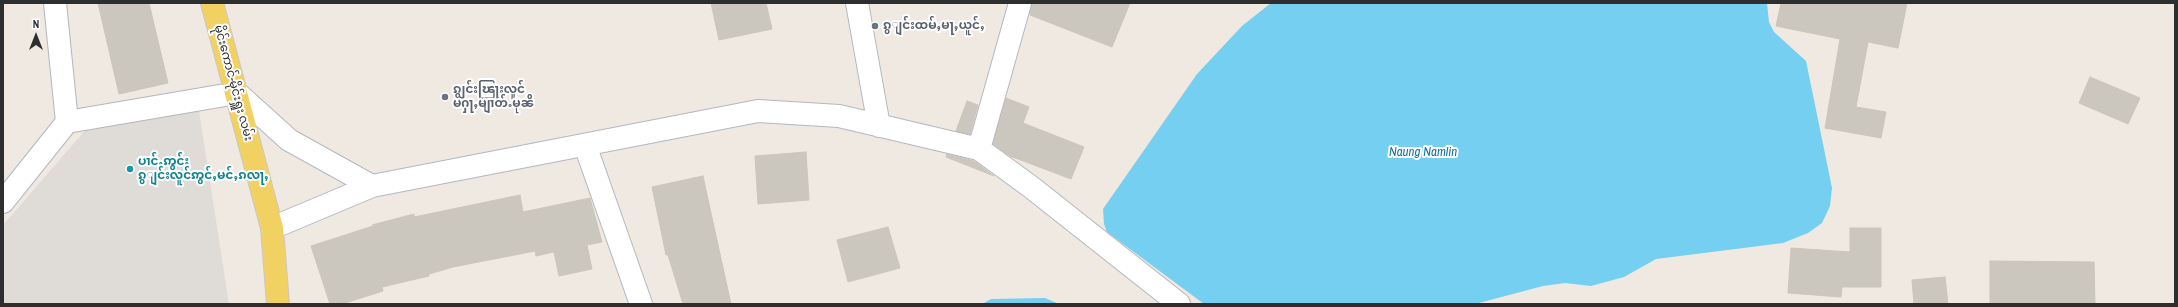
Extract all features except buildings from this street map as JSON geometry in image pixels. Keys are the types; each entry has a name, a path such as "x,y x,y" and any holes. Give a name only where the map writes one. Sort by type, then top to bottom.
{"main road":[{"name":"မိုင်းကောင်-မိုင်းရှူး လမ်း","path":"212,3 272,228 278,304"}],"street":[{"path":"55,3 67,122"},
{"path":"857,3 879,126"},
{"path":"980,149 1020,3"},
{"path":"3,202 67,122 237,93 289,140 372,186"},
{"path":"272,228 372,186 758,111 839,116 980,149 1038,192 1180,304"},
{"path":"585,145 641,304"}],"shaded area":[{"name":"ပၢင်ႇဢွင်ႈ ၵွျင်းလူင်ဢွင်ႇမင်ႇၵလႃႇ","path":"197,98 229,304 3,304 3,225 101,112"}],"water":[{"name":"Naung Namlin","path":"1271,3 1767,3 1769,22 1774,32 1806,61 1832,188 1830,206 1822,223 1808,233 1783,243 1656,259 1624,277 1591,286 1565,283 1543,286 1475,304 1204,304 1107,232 1104,224 1103,209 1197,74 1242,26"},
{"path":"1045,298 1059,304 982,304 991,299"}],"place":[{"name":"ၵွျင်းထမ်ႇမႃႇယူင်ႇ","path":"875,26"},
{"name":"ၵျွင်းၽြႃးလူင် မႁႃႇမျၢတ်ႉမုၼိ","path":"445,97"},
{"name":"ပၢင်ႇဢွင်ႈ ၵွျင်းလူင်ဢွင်ႇမင်ႇၵလႃႇ","path":"130,169"}]}
